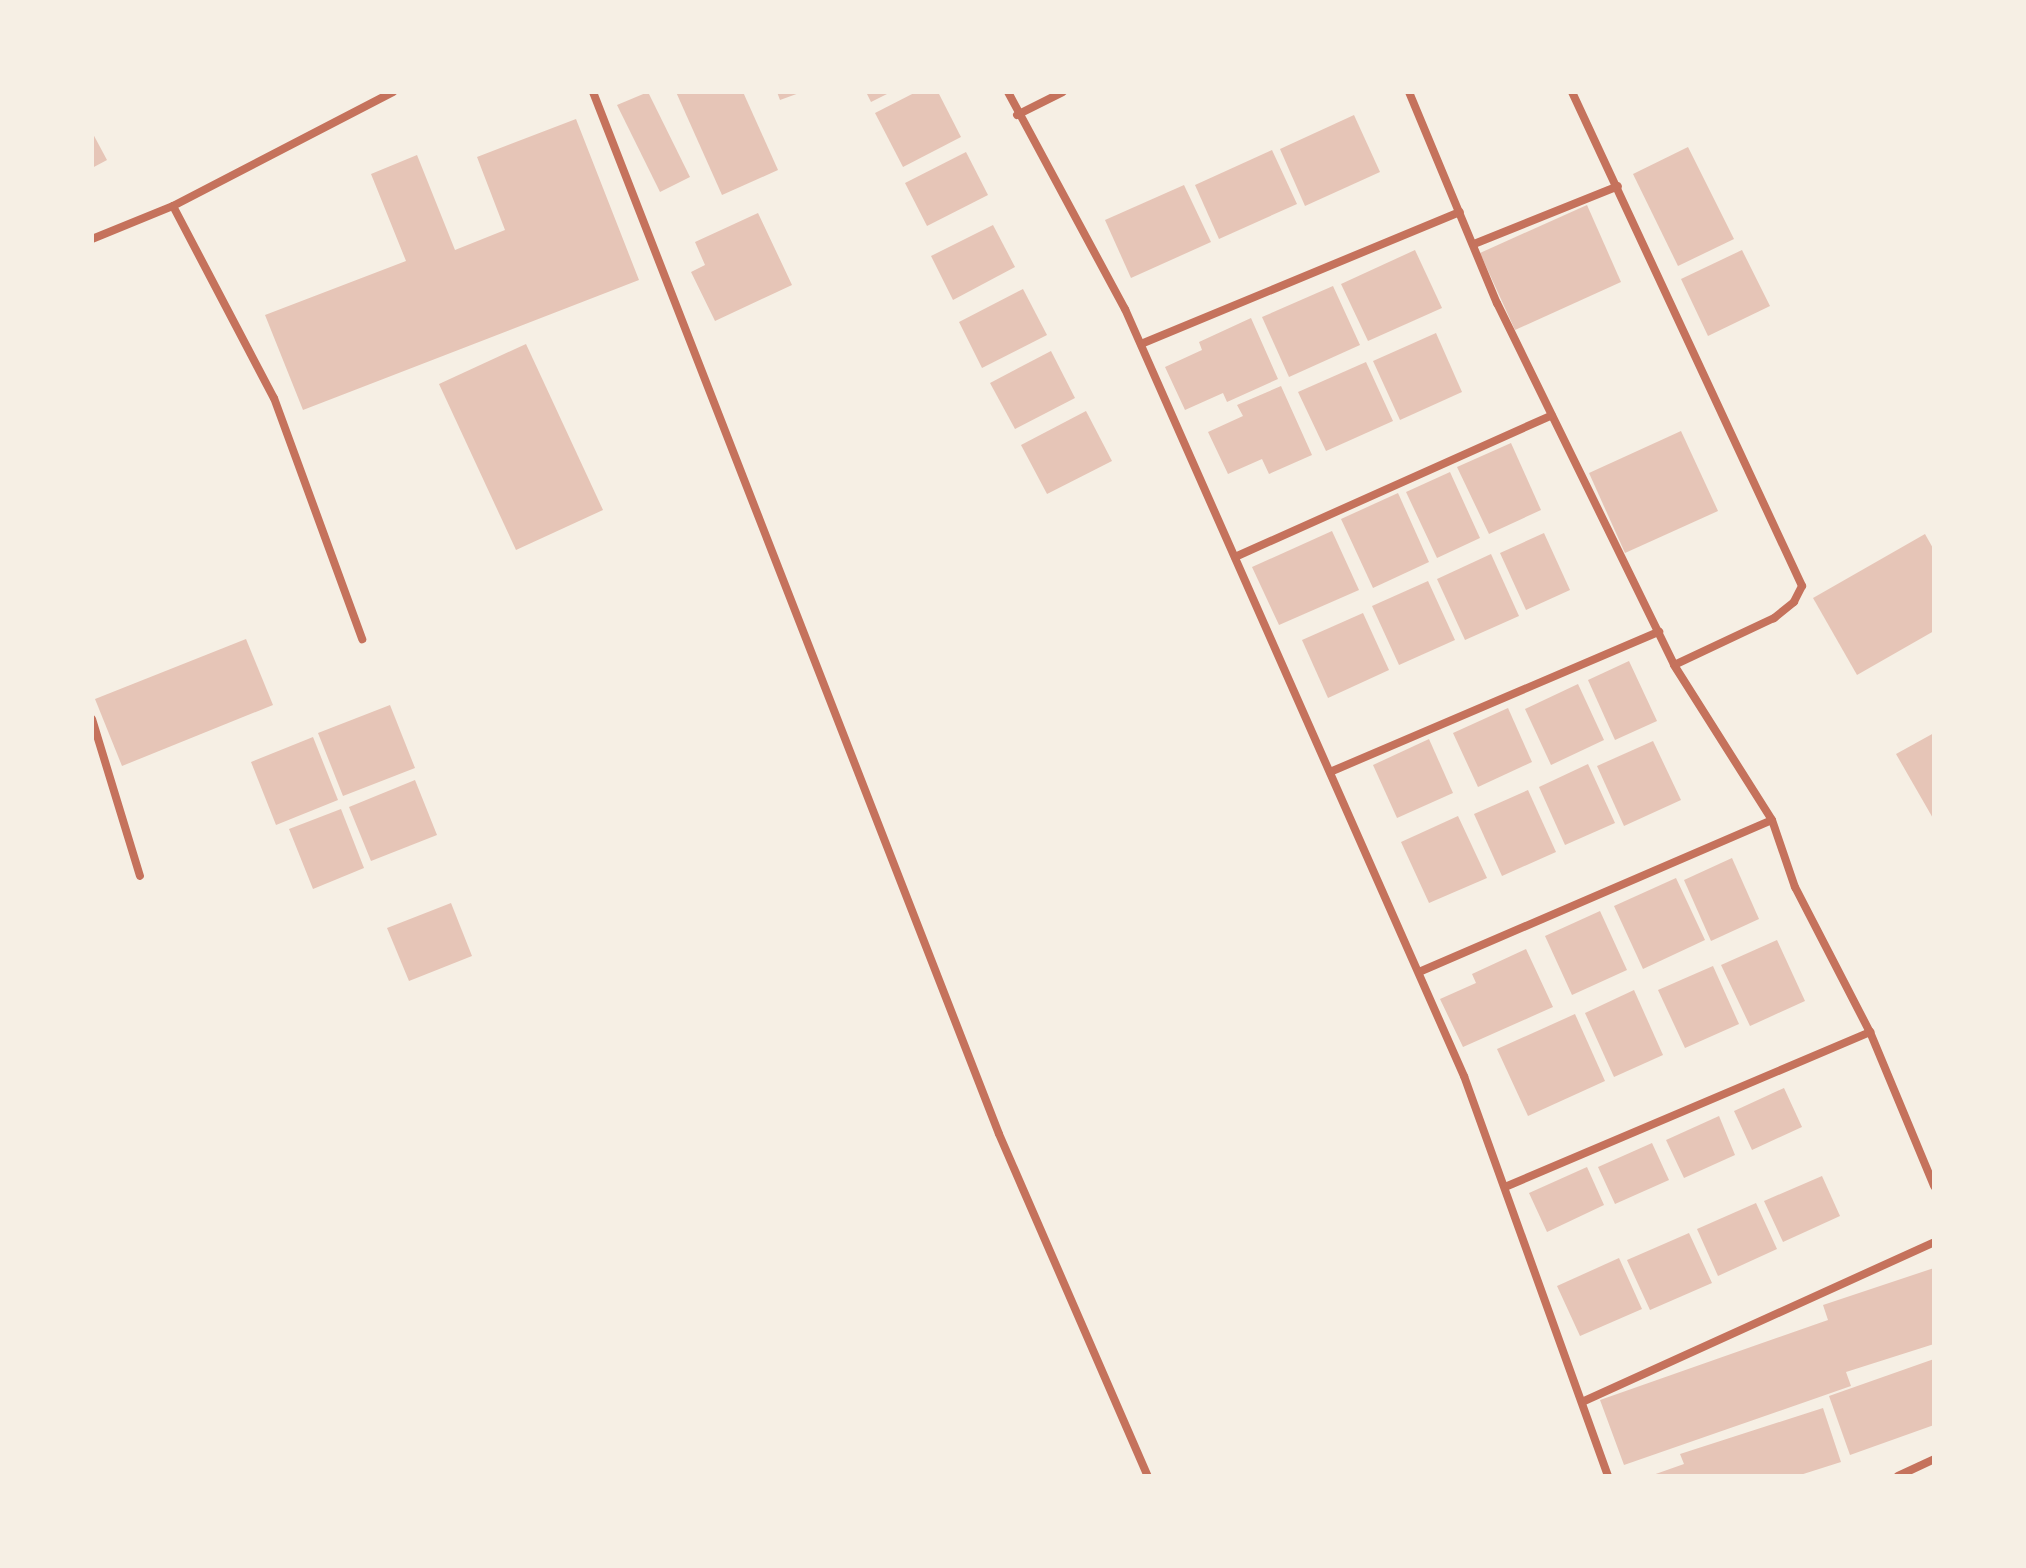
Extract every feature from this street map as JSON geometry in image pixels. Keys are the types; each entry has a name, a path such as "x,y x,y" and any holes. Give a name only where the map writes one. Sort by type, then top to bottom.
{"street":[{"path":"92,239 173,206 393,92"},
{"path":"593,92 999,1134 1148,1476"},
{"path":"1008,92 1017,115 1141,344 1419,972 1505,1187 1608,1476"},
{"path":"1017,115 1063,92"},
{"path":"1409,92 1552,415 1674,665 1772,820 1795,887 1870,1032 1934,1186"},
{"path":"1572,92 1802,586 1794,602 1774,618 1674,665"},
{"path":"1474,244 1618,186"},
{"path":"173,206 274,398 362,639"},
{"path":"1141,344 1460,212"},
{"path":"1235,557 1552,415"},
{"path":"1330,772 1659,632"},
{"path":"92,719 140,876"},
{"path":"1419,972 1772,820"},
{"path":"1505,1187 1870,1032"},
{"path":"1582,1402 1934,1242"},
{"path":"1898,1476 1934,1459"}],"building":[{"path":"648,92 690,177 660,192 617,105"},
{"path":"676,92 743,92 778,170 722,195"},
{"path":"777,92 802,92 780,100"},
{"path":"866,92 891,92 871,102"},
{"path":"916,92 938,92 961,137 903,167 875,113"},
{"path":"1354,115 1380,172 1305,206 1280,149"},
{"path":"576,119 639,280 303,410 265,315 406,261 371,174 417,155 455,250 505,230 477,157"},
{"path":"92,132 107,160 92,168"},
{"path":"1688,147 1734,239 1678,266 1633,174"},
{"path":"1272,150 1297,204 1219,239 1195,185"},
{"path":"966,152 988,195 927,226 905,183"},
{"path":"1184,185 1211,242 1131,278 1105,220"},
{"path":"1587,205 1621,282 1515,330 1480,253"},
{"path":"758,213 792,285 715,321 691,272 705,265 695,242"},
{"path":"993,225 1015,267 953,300 931,256"},
{"path":"1415,250 1442,308 1368,341 1341,284"},
{"path":"1742,250 1770,306 1708,336 1681,279"},
{"path":"1333,286 1360,345 1289,377 1262,317"},
{"path":"1023,289 1047,335 982,368 959,322"},
{"path":"1251,318 1278,379 1227,402 1223,393 1185,410 1165,367 1202,350 1199,342"},
{"path":"1436,333 1462,392 1400,420 1373,361"},
{"path":"526,344 603,510 516,550 439,384"},
{"path":"1051,351 1075,398 1015,429 990,383"},
{"path":"1366,362 1393,421 1326,451 1298,392"},
{"path":"1281,386 1312,455 1269,474 1262,459 1228,474 1208,432 1243,416 1237,405"},
{"path":"1086,411 1112,461 1047,494 1021,445"},
{"path":"1681,431 1718,511 1625,553 1589,473"},
{"path":"1511,443 1541,510 1489,534 1457,467"},
{"path":"1450,472 1480,538 1437,558 1406,492"},
{"path":"1398,493 1429,562 1373,588 1341,519"},
{"path":"1332,531 1359,590 1279,625 1252,567"},
{"path":"1544,533 1570,590 1526,610 1500,553"},
{"path":"1925,534 1934,550 1934,631 1857,675 1813,598"},
{"path":"1491,554 1519,616 1465,640 1437,579"},
{"path":"1428,581 1455,640 1399,665 1372,606"},
{"path":"1363,613 1389,670 1328,698 1302,640"},
{"path":"246,639 273,705 122,766 95,699"},
{"path":"1629,661 1657,721 1615,740 1588,680"},
{"path":"1578,684 1604,740 1551,765 1525,709"},
{"path":"390,705 415,768 343,796 318,733"},
{"path":"1508,708 1532,762 1478,787 1453,733"},
{"path":"1934,733 1934,820 1896,754"},
{"path":"313,737 338,800 276,825 251,762"},
{"path":"1429,739 1453,793 1397,818 1373,765"},
{"path":"1653,741 1681,800 1624,826 1597,766"},
{"path":"1588,764 1615,823 1565,845 1539,787"},
{"path":"415,780 437,835 371,861 349,807"},
{"path":"1528,790 1556,852 1502,876 1474,814"},
{"path":"341,809 364,868 313,889 289,829"},
{"path":"1458,816 1487,878 1429,903 1401,842"},
{"path":"1732,858 1759,919 1711,941 1684,880"},
{"path":"1676,878 1705,940 1643,969 1614,906"},
{"path":"451,903 472,956 409,981 387,928"},
{"path":"1600,911 1627,970 1572,995 1545,936"},
{"path":"1777,940 1805,1001 1750,1026 1721,965"},
{"path":"1526,949 1553,1007 1463,1047 1440,999 1476,983 1472,974"},
{"path":"1713,966 1739,1024 1685,1048 1658,990"},
{"path":"1634,990 1663,1055 1614,1077 1585,1013"},
{"path":"1575,1014 1605,1081 1528,1116 1497,1049"},
{"path":"1784,1088 1802,1127 1752,1150 1734,1111"},
{"path":"1719,1116 1735,1155 1684,1178 1666,1140"},
{"path":"1652,1143 1669,1180 1615,1204 1598,1167"},
{"path":"1587,1167 1604,1205 1547,1232 1529,1193"},
{"path":"1822,1176 1840,1216 1783,1242 1764,1201"},
{"path":"1756,1203 1777,1249 1718,1276 1697,1229"},
{"path":"1689,1233 1712,1283 1650,1310 1627,1260"},
{"path":"1619,1258 1642,1309 1580,1336 1557,1286"},
{"path":"1934,1268 1934,1344 1846,1372 1851,1386 1624,1465 1600,1400 1828,1320 1823,1305"},
{"path":"1934,1359 1934,1425 1850,1455 1829,1396"},
{"path":"1823,1408 1841,1462 1797,1476 1650,1476 1684,1464 1680,1454"}]}
